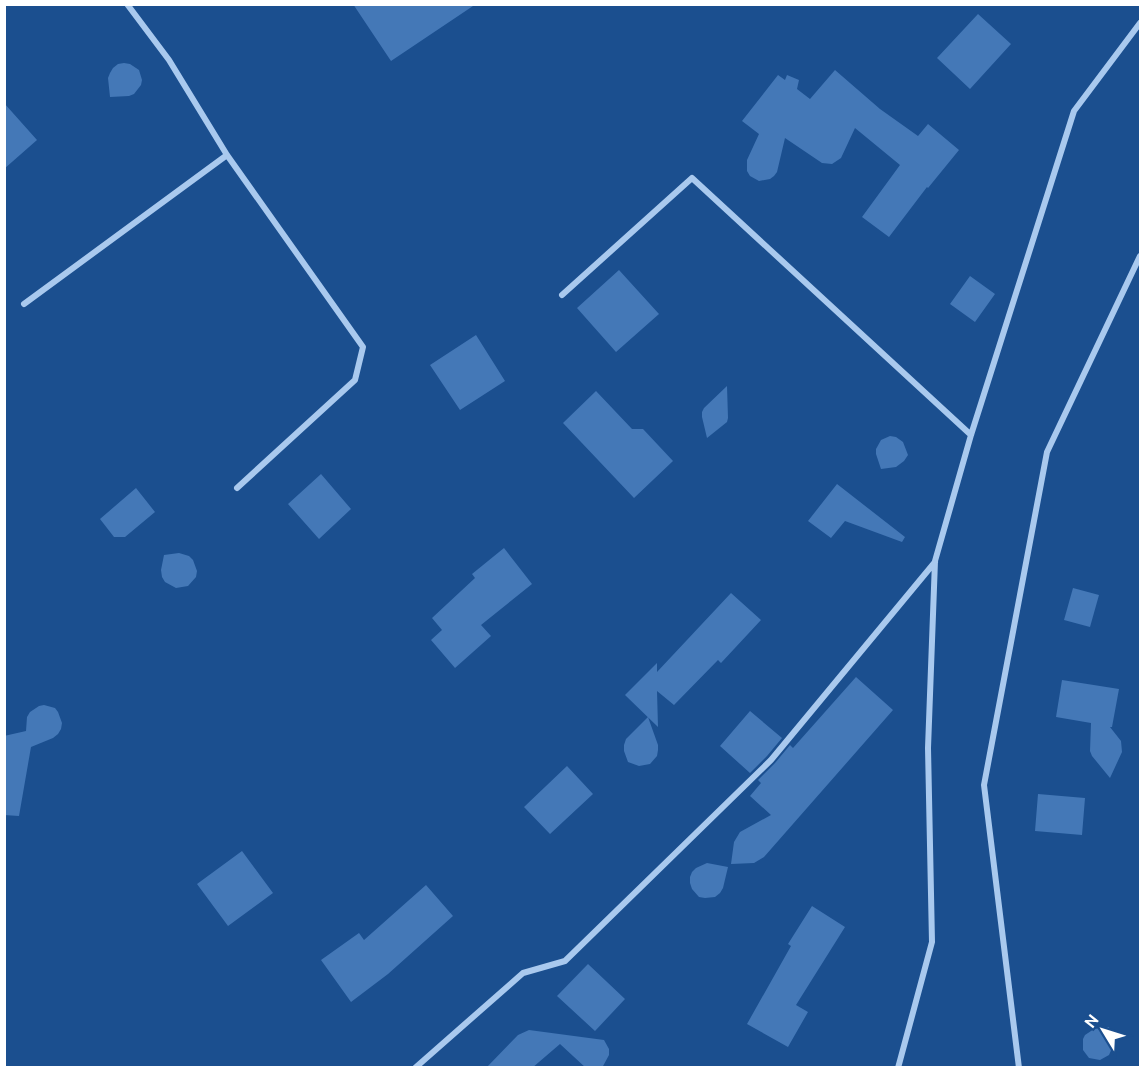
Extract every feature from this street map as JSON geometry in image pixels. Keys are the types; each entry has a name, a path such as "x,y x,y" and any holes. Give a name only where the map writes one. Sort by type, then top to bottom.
{"street":[{"path":"127,4 169,60 226,155 363,346 355,380 237,488"},
{"path":"898,1068 932,942 928,747 935,561 971,435 1074,111 1140,23"},
{"path":"24,304 226,155"},
{"path":"562,295 692,178 971,435"},
{"path":"1018,1068 984,785 1047,452 1140,256"},
{"path":"415,1068 524,973 565,961 771,760 935,561"}],"building":[{"path":"353,4 476,4 391,61"},
{"path":"978,14 1011,44 970,89 937,58"},
{"path":"124,63 139,70 141,85 134,94 129,96 110,97 108,78 110,73 118,64"},
{"path":"835,70 880,109 918,136 928,124 959,150 889,237 862,217 900,165 855,128 841,158 832,164 822,163 785,138 774,176 759,181 750,176 747,171 747,160 759,134 742,121 778,75 785,80 787,75 799,80 797,89 810,99"},
{"path":"4,103 37,140 4,169"},
{"path":"619,270 659,314 616,352 577,308"},
{"path":"970,276 995,294 975,322 950,304"},
{"path":"476,335 505,381 460,410 430,365"},
{"path":"727,386 727,422 707,438 702,412"},
{"path":"596,391 632,429 643,429 673,461 634,498 563,423"},
{"path":"890,436 903,442 908,455 896,467 881,469 876,449 881,440"},
{"path":"321,474 351,509 319,539 288,504"},
{"path":"837,484 905,537 902,542 845,521 831,538 808,521"},
{"path":"136,488 155,512 125,537 114,537 100,519"},
{"path":"504,548 532,584 481,625 491,636 455,668 431,640 442,630 432,618 475,578 472,574"},
{"path":"179,553 193,560 197,571 196,577 188,586 176,588 165,582 161,570 164,555"},
{"path":"1073,588 1099,595 1090,627 1064,620"},
{"path":"731,593 761,620 721,663 718,660 674,705 657,691 658,727 625,695 657,663 657,672"},
{"path":"856,677 893,710 764,857 754,863 731,864 734,842 740,832 771,815 750,796 761,783 758,780 790,745 793,748"},
{"path":"1062,680 1119,689 1112,727 1110,727 1121,741 1122,752 1110,778 1090,751 1091,723 1056,717"},
{"path":"44,705 55,708 58,712 62,723 61,729 53,738 31,747 19,816 4,815 4,736 26,731 27,717 30,712"},
{"path":"750,711 782,738 750,773 720,746"},
{"path":"648,717 658,745 657,756 650,764 639,766 628,762 624,745 626,739"},
{"path":"567,766 593,794 550,834 524,807"},
{"path":"1038,794 1085,798 1082,835 1035,831"},
{"path":"242,851 273,893 228,926 197,884"},
{"path":"707,863 728,867 720,893 715,897 705,898 699,897 692,889 690,877 696,868"},
{"path":"426,885 453,916 388,974 351,1002 321,960 359,933 364,940"},
{"path":"812,906 845,927 796,1005 808,1012 788,1047 747,1024 791,946 788,944"},
{"path":"588,964 625,999 595,1031 557,996"},
{"path":"1109,1027 1113,1046 1109,1055 1100,1060 1089,1058 1083,1050 1085,1035 1094,1029"},
{"path":"529,1030 604,1040 609,1049 609,1055 602,1068 586,1068 560,1044 532,1068 486,1068 518,1035"}]}
